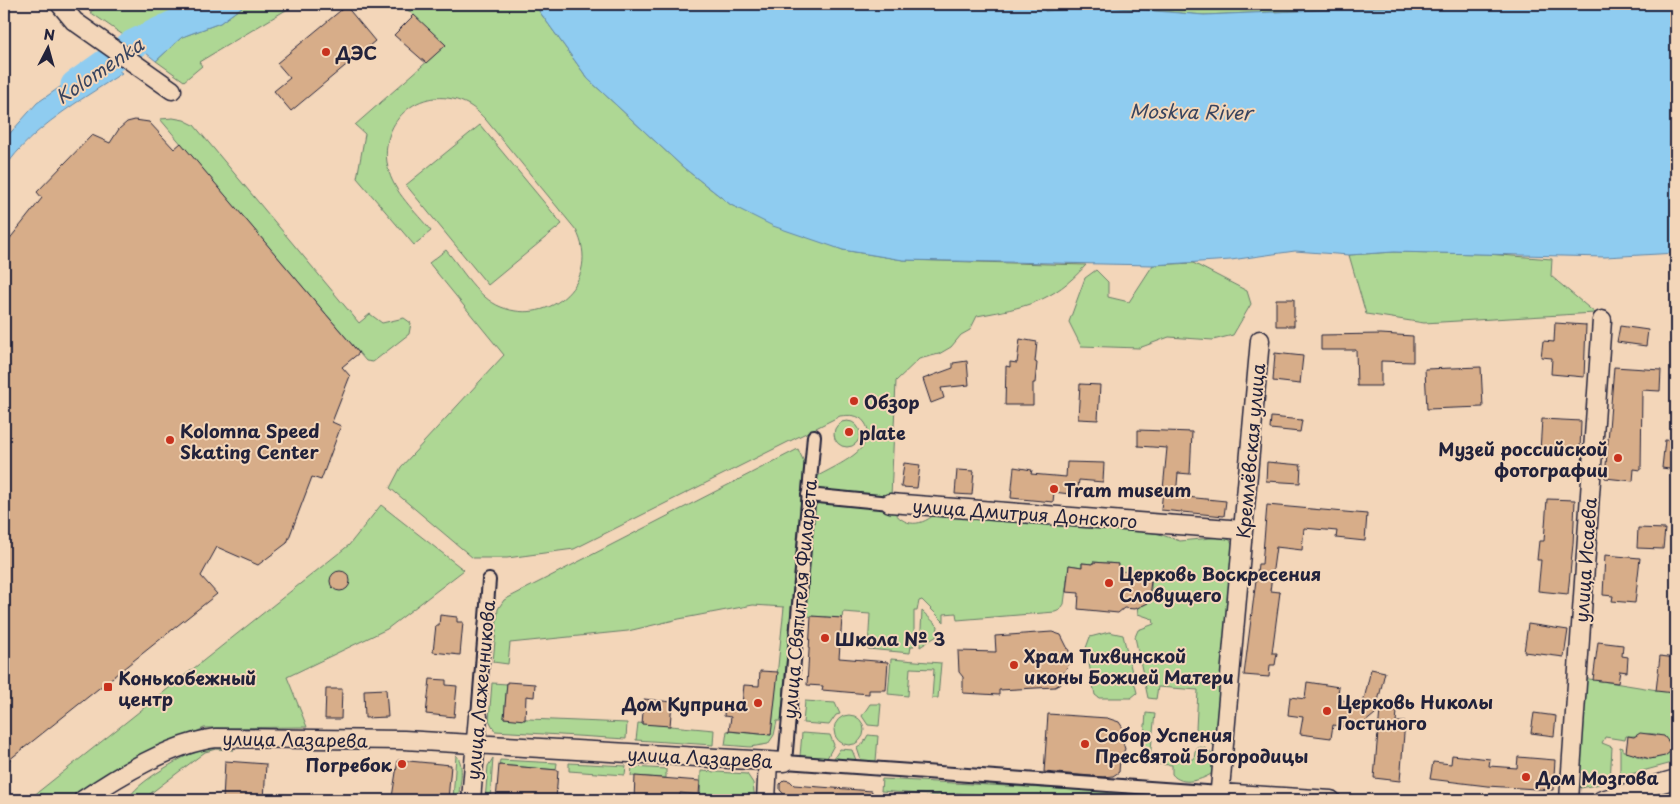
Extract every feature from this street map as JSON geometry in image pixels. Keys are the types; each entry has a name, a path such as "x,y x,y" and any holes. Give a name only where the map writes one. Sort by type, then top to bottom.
{"street":[{"path":"60,4 74,21 172,90"},
{"name":"улица Исаева","path":"1569,800 1602,320"},
{"name":"Кремлёвская улица","path":"1220,797 1260,340"},
{"name":"улица Святителя Филарета","path":"766,800 777,761 814,436"},
{"name":"улица Дмитрия Донского","path":"808,495 1243,530"},
{"name":"улица Лажечникова","path":"471,800 489,580"},
{"name":"улица Лазарева","path":"83,800 175,749 206,739 404,740 777,761 1134,785 1220,797 1331,800"},
{"path":"1602,800 1676,779"}],"green space":[{"path":"103,4 196,4 126,37 90,12"},
{"path":"246,4 296,4 199,62 202,66 184,81 156,61 182,37 220,23"},
{"path":"401,4 534,4 588,79 684,168 731,205 843,250 903,260 1086,265 1061,288 1037,301 1010,310 977,316 970,330 961,335 951,347 939,354 919,359 896,381 891,497 820,490 816,487 816,477 853,456 866,441 868,432 863,420 854,416 840,416 574,549 507,558 473,558 390,488 401,467 504,355 429,263 446,250 478,290 493,303 501,307 520,311 537,310 554,305 567,295 577,282 582,266 582,248 576,230 486,120 469,105 452,99 436,98 421,101 408,109 397,120 390,134 386,150 388,168 395,185 431,231 414,245 357,178 365,134 355,125 446,45"},
{"path":"1038,4 1458,4 1204,15 1108,7 1045,11"},
{"path":"173,118 184,120 194,125 359,323 370,314 382,323 404,318 411,323 409,334 373,362 366,361 160,119"},
{"path":"480,125 562,224 488,285 406,185"},
{"path":"1394,252 1487,254 1552,259 1551,276 1595,313 1424,323 1366,314 1349,255"},
{"path":"1193,263 1247,291 1251,304 1233,335 1213,340 1169,337 1139,348 1081,346 1069,322 1085,278 1096,270 1108,282 1108,297 1129,302 1153,265"},
{"path":"847,421 856,425 860,434 856,443 847,447 838,443 834,434 838,425"},
{"path":"798,449 804,462 781,721 777,721 774,735 768,744 750,747 725,745 727,731 771,735 784,607 753,605 628,631 510,643 508,664 493,662 498,609 504,600"},
{"path":"820,502 892,509 902,520 913,523 925,521 937,512 1117,526 1159,534 1180,541 1221,537 1230,540 1234,546 1214,746 1196,729 1198,690 1158,687 1156,699 1148,698 1135,637 1138,630 1154,624 1153,619 1138,614 1137,605 1144,605 1150,601 1152,574 1118,571 1118,564 1093,562 1093,564 1082,563 1082,567 1069,565 1064,604 1060,610 1055,612 957,620 956,613 944,614 944,622 922,600 919,601 917,611 914,611 914,646 911,646 910,653 868,649 870,614 843,612 842,618 805,616 813,508"},
{"path":"381,505 464,570 387,629 287,677 307,727 204,728 90,786 68,800 28,800 349,545"},
{"path":"922,611 938,626 937,636 920,647"},
{"path":"1109,632 1123,635 1137,693 1131,698 1099,698 1095,695 1086,648 1090,637"},
{"path":"891,659 941,663 938,698 932,698 934,669 910,668 908,696 888,694"},
{"path":"1583,678 1676,693 1676,762 1620,777 1620,747 1623,748 1623,751 1651,759 1667,754 1671,751 1671,745 1659,735 1654,734 1626,736 1625,740 1605,737 1602,743 1612,747 1610,782 1581,788 1576,782"},
{"path":"492,683 507,684 504,718 627,723 626,739 495,731 489,720"},
{"path":"805,701 835,703 840,714 836,715 829,725 803,723"},
{"path":"870,704 881,704 879,726 868,725 862,716"},
{"path":"1146,713 1155,714 1150,757 1194,759 1195,751 1199,747 1204,748 1211,752 1214,772 1199,780 1187,781 1176,778 1172,774 1172,765 1142,763"},
{"path":"849,715 860,719 864,730 860,741 849,745 838,741 834,730 838,719"},
{"path":"638,723 714,730 713,745 636,740"},
{"path":"802,733 830,735 834,745 827,758 800,756"},
{"path":"868,735 878,736 876,761 861,760 857,748 863,744"},
{"path":"207,746 234,750 216,749 205,752 151,793 145,800 129,800 132,793 150,777"},
{"path":"840,749 852,750 856,760 834,758"},
{"path":"456,755 461,765 461,777 458,800 453,800"},
{"path":"493,758 490,800 485,800 488,766"},
{"path":"500,760 557,763 556,770 499,765"},
{"path":"569,763 626,766 625,775 569,771"},
{"path":"632,767 666,769 666,778 631,776"},
{"path":"701,771 747,774 753,783 755,800 700,800"},
{"path":"882,779 1131,793 1138,795 1143,800 1000,800 988,799 988,795 956,793 955,797 881,791"},
{"path":"1166,796 1205,800 1158,800"}],"water":[{"path":"196,4 246,4 220,23 182,37 156,61 126,37"},
{"name":"Moskva River","path":"534,4 1038,4 1045,11 1108,7 1204,15 1458,4 1676,4 1676,253 1605,257 1394,252 1349,255 1295,251 1231,260 1153,265 903,260 843,250 773,226 731,205 684,168 588,79"},
{"path":"102,58 122,73 43,127 4,169 4,140 37,103"}],"building":[{"name":"ДЭС","path":"346,6 375,41 291,111 274,91 290,78 277,63"},
{"path":"414,15 446,45 426,63 394,35"},
{"name":"Kolomna Speed Skating Center","path":"135,120 149,122 174,149 181,143 359,353 342,367 350,376 332,422 341,426 321,480 312,477 287,543 258,565 217,547 201,576 217,594 4,764 4,246 42,198 37,192 92,135 110,143 119,129 127,122"},
{"path":"1276,299 1294,299 1294,326 1276,326"},
{"path":"1555,323 1586,325 1584,377 1551,374 1552,358 1541,357 1543,341 1554,342"},
{"path":"1620,326 1648,330 1646,346 1617,342"},
{"path":"1381,334 1413,336 1413,362 1381,361 1381,386 1357,386 1356,350 1321,350 1321,335"},
{"path":"1020,339 1037,342 1033,405 1005,405 1006,366 1010,367 1010,362 1017,363"},
{"path":"1275,353 1303,356 1300,384 1273,381"},
{"path":"967,361 969,385 941,388 944,398 931,403 923,379 953,368 953,363"},
{"path":"1481,367 1483,407 1427,409 1425,369"},
{"path":"1614,367 1661,370 1660,391 1642,390 1641,470 1634,469 1633,481 1605,478"},
{"path":"1080,384 1100,385 1098,420 1078,419"},
{"path":"1271,417 1302,420 1300,432 1270,429"},
{"path":"1542,419 1581,421 1580,452 1540,451"},
{"path":"1138,430 1192,432 1190,474 1178,473 1176,496 1226,501 1224,516 1161,510 1167,448 1138,446"},
{"path":"1665,440 1676,441 1676,470 1662,468"},
{"path":"1067,462 1104,463 1103,482 1079,480 1077,495 1054,492 1053,502 1011,498 1014,467 1032,470 1031,474 1066,477"},
{"path":"1267,462 1301,465 1300,483 1266,481"},
{"path":"904,463 920,465 917,488 901,487"},
{"path":"957,470 974,471 972,495 955,494"},
{"path":"1547,499 1575,500 1568,594 1538,591 1541,560 1537,560 1539,541 1544,541"},
{"path":"1267,505 1367,514 1365,541 1336,538 1337,531 1304,528 1302,550 1276,547 1270,591 1280,592 1272,653 1277,653 1275,665 1270,665 1269,677 1244,675 1258,564 1262,564"},
{"path":"1638,528 1665,529 1663,549 1637,548"},
{"path":"1605,555 1640,558 1635,603 1612,601 1613,596 1603,595"},
{"name":"Церковь Воскресения Словущего","path":"1093,562 1119,564 1118,571 1152,574 1148,603 1135,609 1124,608 1118,613 1078,609 1079,593 1066,592 1069,565 1082,567 1082,563 1093,564"},
{"path":"340,571 347,574 350,581 347,588 340,591 333,588 330,581 333,574"},
{"path":"440,615 457,617 457,622 463,622 460,655 433,652 436,625 439,625"},
{"name":"Школа № 3","path":"811,616 842,618 839,658 888,662 886,690 869,690 869,694 822,690 823,686 807,685"},
{"path":"1528,624 1568,630 1564,657 1524,652"},
{"name":"Храм Тихвинской иконы Божией Матери","path":"1052,632 1061,635 1070,653 1070,663 1063,673 1064,680 1060,684 1055,687 999,690 999,695 963,693 963,677 959,672 958,651 996,652 995,636"},
{"path":"1598,642 1623,645 1622,656 1628,657 1627,672 1620,671 1618,683 1593,680"},
{"path":"1660,656 1676,658 1674,693 1656,691"},
{"name":"Церковь Николы Гостиного","path":"1371,669 1385,672 1375,714 1358,728 1333,725 1331,738 1300,734 1303,717 1288,715 1290,697 1305,699 1307,682 1339,687 1337,699 1363,704"},
{"name":"Дом Куприна","path":"760,671 778,672 771,735 729,731 731,717 724,716 725,702 742,704 744,685 759,686"},
{"path":"430,679 446,680 446,685 457,686 454,717 426,714"},
{"path":"507,682 535,684 534,697 526,696 525,720 504,718"},
{"path":"326,689 342,689 341,719 325,719"},
{"path":"386,689 388,717 365,718 364,690"},
{"path":"644,699 672,702 670,726 642,724"},
{"path":"1380,710 1397,712 1396,722 1405,722 1400,781 1374,778"},
{"path":"1534,713 1556,716 1554,736 1531,733"},
{"name":"Собор Успения Пресвятой Богородицы","path":"1048,714 1107,718 1119,722 1123,728 1122,739 1125,749 1120,759 1119,772 1113,776 1103,777 1044,772"},
{"path":"1640,733 1664,736 1671,745 1671,751 1665,756 1650,759 1626,752 1628,736 1634,737"},
{"path":"1452,755 1490,759 1489,766 1517,768 1518,757 1555,760 1553,790 1487,786 1430,779 1433,762 1451,764"},
{"path":"398,760 451,765 448,800 403,800 404,798 392,797"},
{"path":"225,761 266,764 264,800 223,800"},
{"path":"499,765 558,770 556,800 496,800"},
{"path":"635,776 700,781 699,795 680,793 679,800 634,800"},
{"path":"784,780 790,781 794,785 872,791 871,800 789,800 780,790 780,784"}],"waterway":[{"name":"Kolomenka","path":"75,85 133,44 190,17 206,4"}],"place":[{"name":"ДЭС","path":"326,52"},
{"name":"Обзор","path":"854,401"},
{"name":"plate","path":"849,432"},
{"name":"Kolomna Speed Skating Center","path":"170,440"},
{"name":"Музей российской фотографии","path":"1618,458"},
{"name":"Tram museum","path":"1054,489"},
{"name":"Церковь Воскресения Словущего","path":"1109,583"},
{"name":"Школа № 3","path":"825,638"},
{"name":"Храм Тихвинской иконы Божией Матери","path":"1014,665"},
{"name":"Конькобежный центр","path":"108,687"},
{"name":"Дом Куприна","path":"758,703"},
{"name":"Церковь Николы Гостиного","path":"1327,711"},
{"name":"Собор Успения Пресвятой Богородицы","path":"1085,744"},
{"name":"Погребок","path":"402,764"},
{"name":"Дом Мозгова","path":"1526,777"}]}
